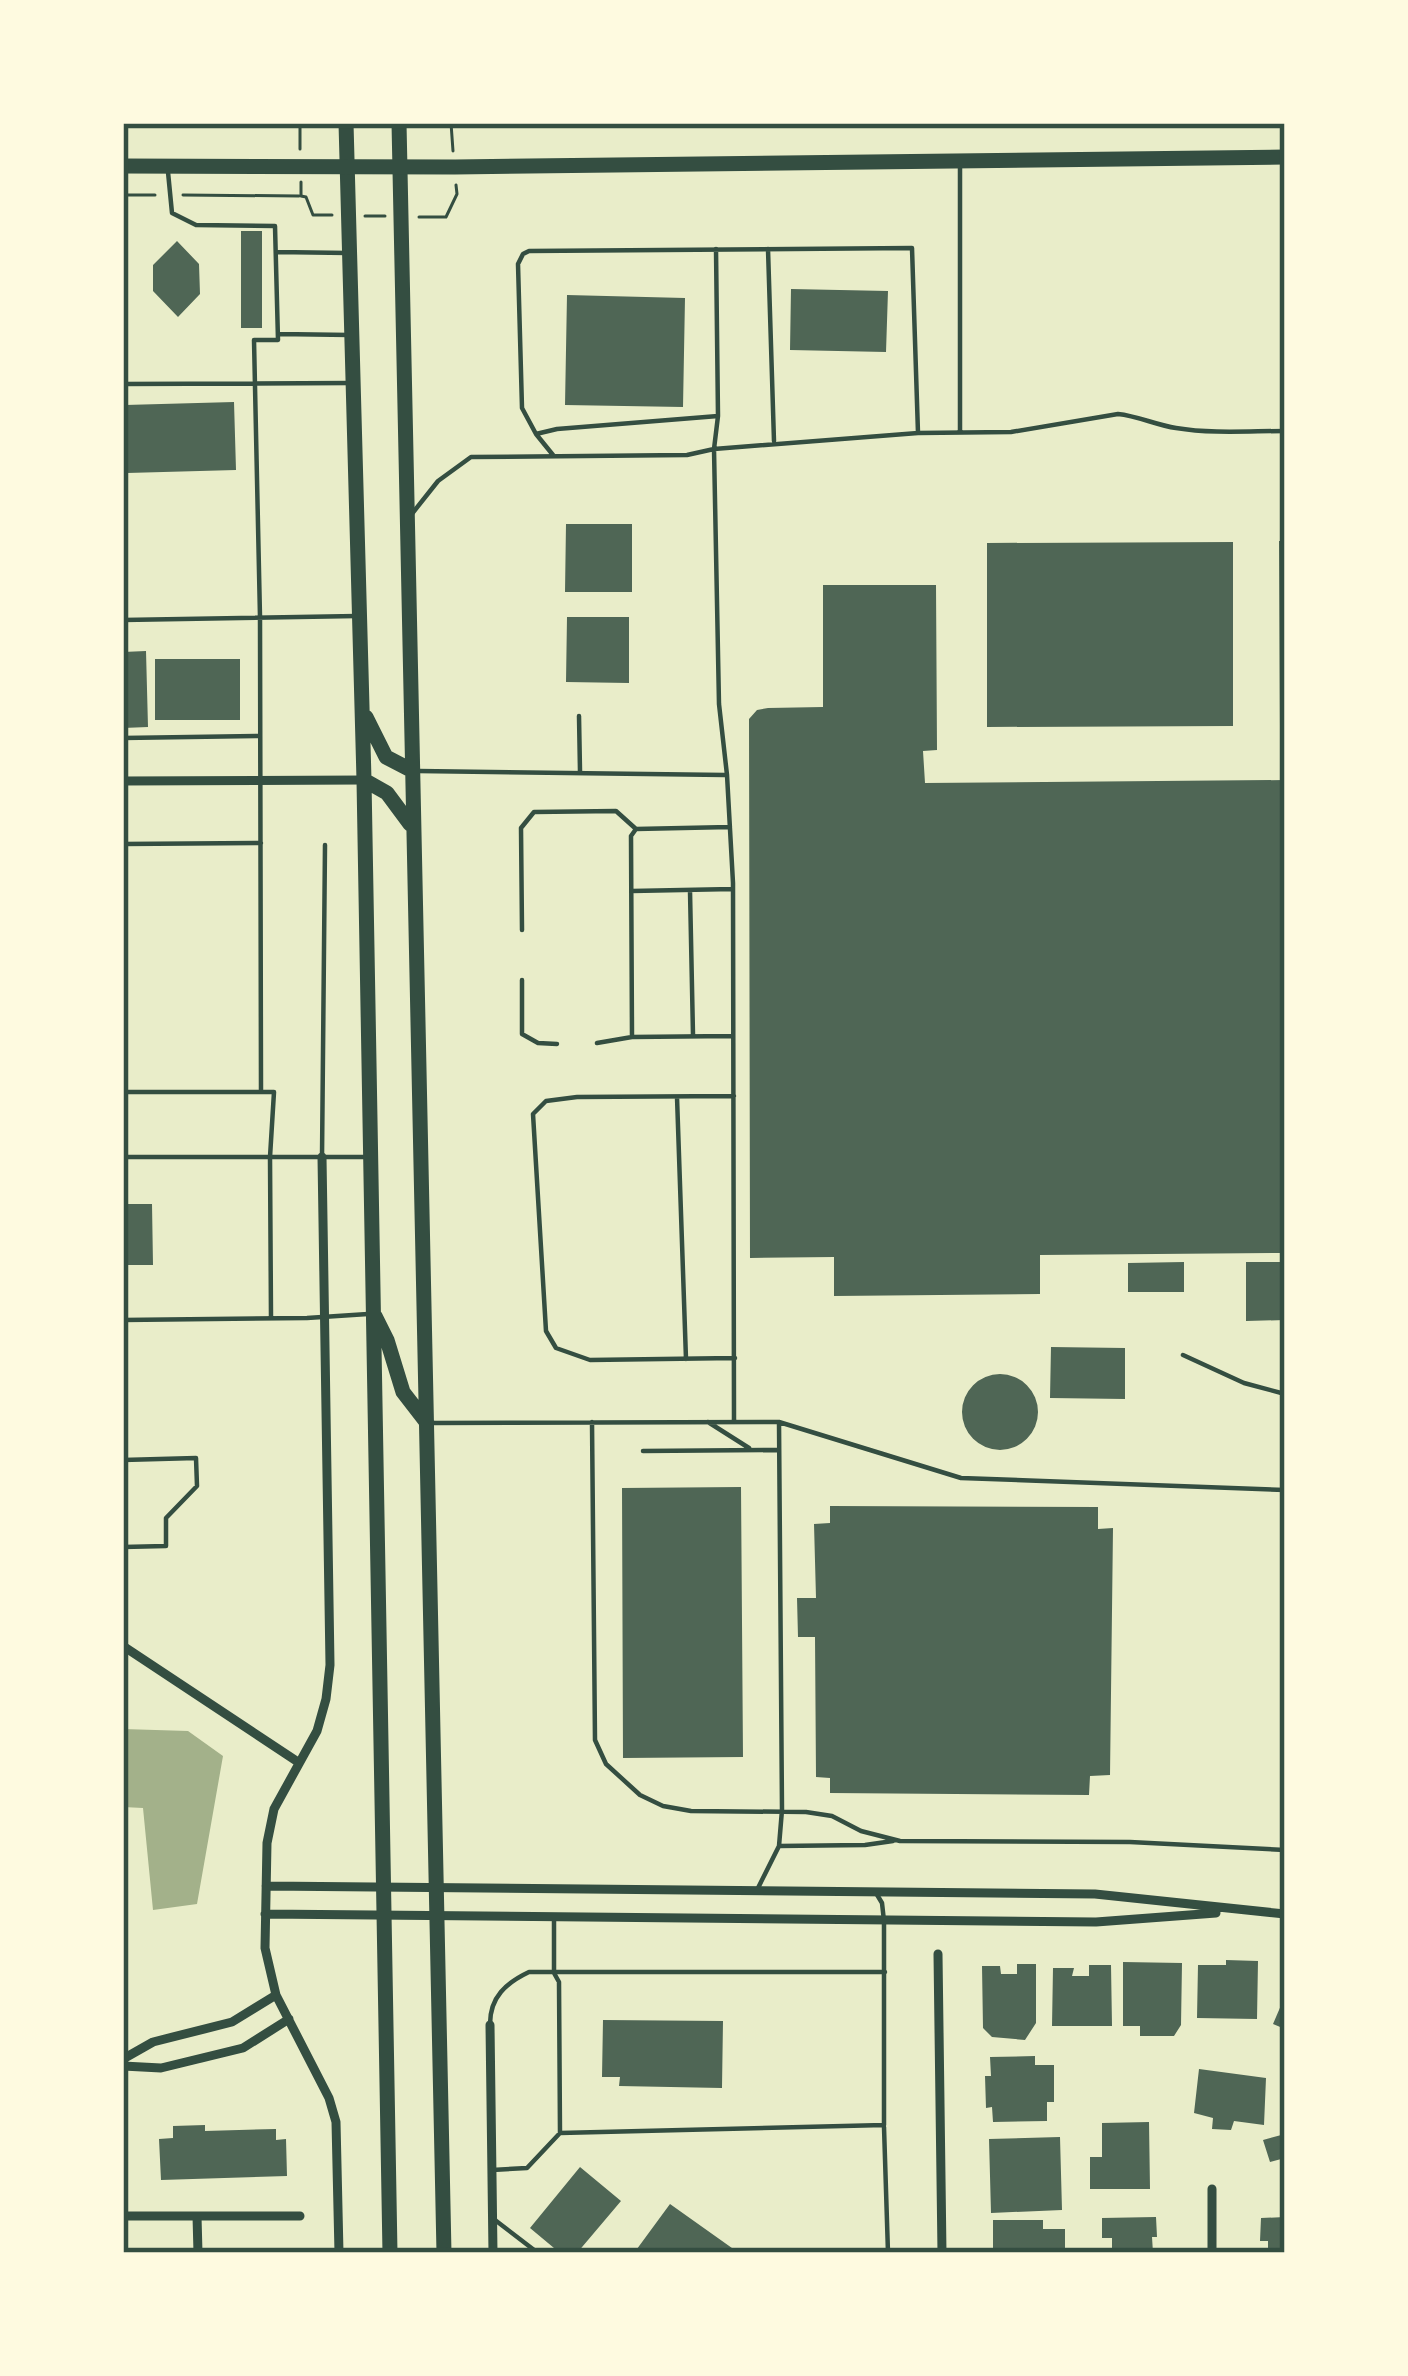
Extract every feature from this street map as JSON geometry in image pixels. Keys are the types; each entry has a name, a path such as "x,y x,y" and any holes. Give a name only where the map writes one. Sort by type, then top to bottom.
{"main road":[{"path":"346,123 364,781 390,2253"},
{"path":"399,123 443,2253"},
{"path":"123,166 1285,157"},
{"path":"360,703 386,757 412,771"},
{"path":"364,781 387,794 412,826"},
{"path":"374,1314 403,1392 427,1423"}],"street":[{"path":"123,781 364,781"},
{"path":"322,1156 330,1665 317,1731 274,1808 267,1843 265,1915 276,1995 336,2122 339,2253"},
{"path":"123,1646 298,1762"},
{"path":"266,1886 1095,1894 1285,1914"},
{"path":"265,1915 1096,1922 1239,1911"},
{"path":"938,1954 942,2253"},
{"path":"123,2062 152,2042 232,2022 276,1995"},
{"path":"123,2062 161,2068 243,2048 289,2019"},
{"path":"490,2025 493,2253"},
{"path":"1212,2189 1212,2253"},
{"path":"123,2216 300,2216"},
{"path":"197,2216 198,2253"}],"lane":[{"path":"960,161 960,431"},
{"path":"167,166 172,213 196,225 275,226 278,340 254,340 261,1092"},
{"path":"553,455 522,408 518,264 530,251 912,248 918,433"},
{"path":"716,249 718,704 733,889 734,1422"},
{"path":"768,249 774,443"},
{"path":"276,252 348,253"},
{"path":"278,334 350,335"},
{"path":"123,384 352,382"},
{"path":"408,520 438,481 471,457 687,455 774,443 1011,432 1118,414 1170,428 1285,430"},
{"path":"536,434 718,416"},
{"path":"123,620 359,616"},
{"path":"579,716 580,771"},
{"path":"123,738 259,736"},
{"path":"412,771 727,775"},
{"path":"522,931 521,827 534,812 616,811 636,829 730,827"},
{"path":"632,1037 631,836 636,829"},
{"path":"123,844 261,843"},
{"path":"322,1156 325,845"},
{"path":"632,891 733,889"},
{"path":"690,891 692,1036"},
{"path":"522,980 522,1034 538,1043 556,1044"},
{"path":"598,1043 632,1037 734,1036"},
{"path":"123,1092 274,1092 271,1318"},
{"path":"734,1096 562,1099 546,1101 533,1114 546,1331 556,1348 590,1360 735,1358"},
{"path":"677,1097 686,1359"},
{"path":"123,1157 371,1156"},
{"path":"123,1320 374,1314"},
{"path":"1183,1355 1244,1383 1285,1394"},
{"path":"592,1422 593,1723 600,1756 640,1795 663,1806 832,1816 861,1831 900,1841"},
{"path":"708,1422 753,1450"},
{"path":"427,1423 779,1422 961,1478 1285,1490"},
{"path":"758,1890 779,1846 782,1810 779,1422"},
{"path":"643,1451 779,1450"},
{"path":"123,1460 196,1458 197,1486 166,1517 166,1546 123,1547"},
{"path":"779,1846 900,1841 1130,1842 1285,1850"},
{"path":"875,1892 884,1921 888,2253"},
{"path":"492,2170 527,2168 560,2133 554,1917"},
{"path":"490,2025 496,1998 510,1982 530,1972 885,1972"},
{"path":"560,2133 884,2125"},
{"path":"492,2218 538,2253"}],"path":[{"path":"123,195 301,196"}],"shaded area":[{"path":"123,1729 188,1731 223,1756 197,1904 153,1910 143,1808 123,1807"}],"building":[{"path":"241,231 262,231 262,328 241,328"},
{"path":"177,241 199,264 200,294 178,317 153,291 153,265"},
{"path":"791,289 888,291 886,352 790,350"},
{"path":"567,295 685,298 683,407 565,405"},
{"path":"234,402 236,470 127,473 125,405"},
{"path":"566,524 632,524 632,592 565,592"},
{"path":"1279,541 1285,541 1285,726 1280,726"},
{"path":"1233,542 1233,726 987,727 987,543"},
{"path":"823,585 936,585 937,750 923,751 925,783 1285,780 1285,1253 1040,1255 1040,1294 834,1296 834,1257 750,1258 749,719 757,710 768,708 823,707"},
{"path":"567,617 629,617 629,683 566,682"},
{"path":"146,651 148,727 123,728 123,652"},
{"path":"155,659 240,659 240,720 155,720"},
{"path":"123,1204 152,1204 153,1265 123,1265"},
{"path":"1184,1262 1184,1292 1128,1292 1128,1263"},
{"path":"1246,1262 1285,1262 1285,1320 1246,1321"},
{"path":"1051,1347 1125,1348 1125,1399 1050,1398"},
{"path":"1000,1374 1027,1385 1038,1412 1027,1439 1000,1450 973,1439 962,1412 973,1385"},
{"path":"741,1487 743,1757 623,1758 622,1488"},
{"path":"830,1506 1098,1507 1098,1529 1113,1528 1110,1775 1090,1776 1089,1795 830,1793 830,1778 816,1777 815,1637 798,1637 797,1598 816,1598 814,1524 830,1523"},
{"path":"1226,1960 1258,1961 1257,2019 1197,2018 1198,1965 1226,1965"},
{"path":"1123,1962 1182,1963 1181,2025 1174,2036 1140,2036 1140,2026 1123,2026"},
{"path":"1017,1964 1036,1964 1036,2023 1025,2040 992,2037 983,2028 982,1966 1000,1966 1001,1974 1017,1974"},
{"path":"1089,1965 1111,1965 1112,2026 1052,2026 1053,1968 1074,1968 1072,1976 1089,1976"},
{"path":"1285,1996 1285,2029 1273,2024"},
{"path":"603,2020 723,2021 722,2088 619,2086 620,2077 602,2077"},
{"path":"1035,2056 1035,2065 1054,2065 1054,2102 1047,2102 1047,2121 993,2122 992,2107 986,2108 990,2057"},
{"path":"1199,2069 1266,2078 1264,2125 1234,2121 1231,2130 1212,2129 1213,2118 1194,2113"},
{"path":"1149,2122 1150,2189 1090,2189 1090,2157 1102,2157 1102,2123"},
{"path":"205,2125 205,2131 276,2129 276,2140 286,2139 287,2176 161,2180 159,2139 173,2138 173,2126"},
{"path":"1285,2134 1285,2158 1270,2162 1263,2140"},
{"path":"1060,2137 1062,2210 991,2213 989,2139"},
{"path":"580,2167 621,2201 577,2253 560,2253 530,2228"},
{"path":"670,2204 739,2253 634,2253"},
{"path":"1156,2217 1153,2253 1112,2253 1112,2238 1102,2238 1102,2218"},
{"path":"1285,2217 1285,2253 1268,2253 1268,2241 1260,2241 1261,2218"},
{"path":"993,2220 1043,2220 1043,2229 1065,2229 1065,2253 993,2253"}]}
